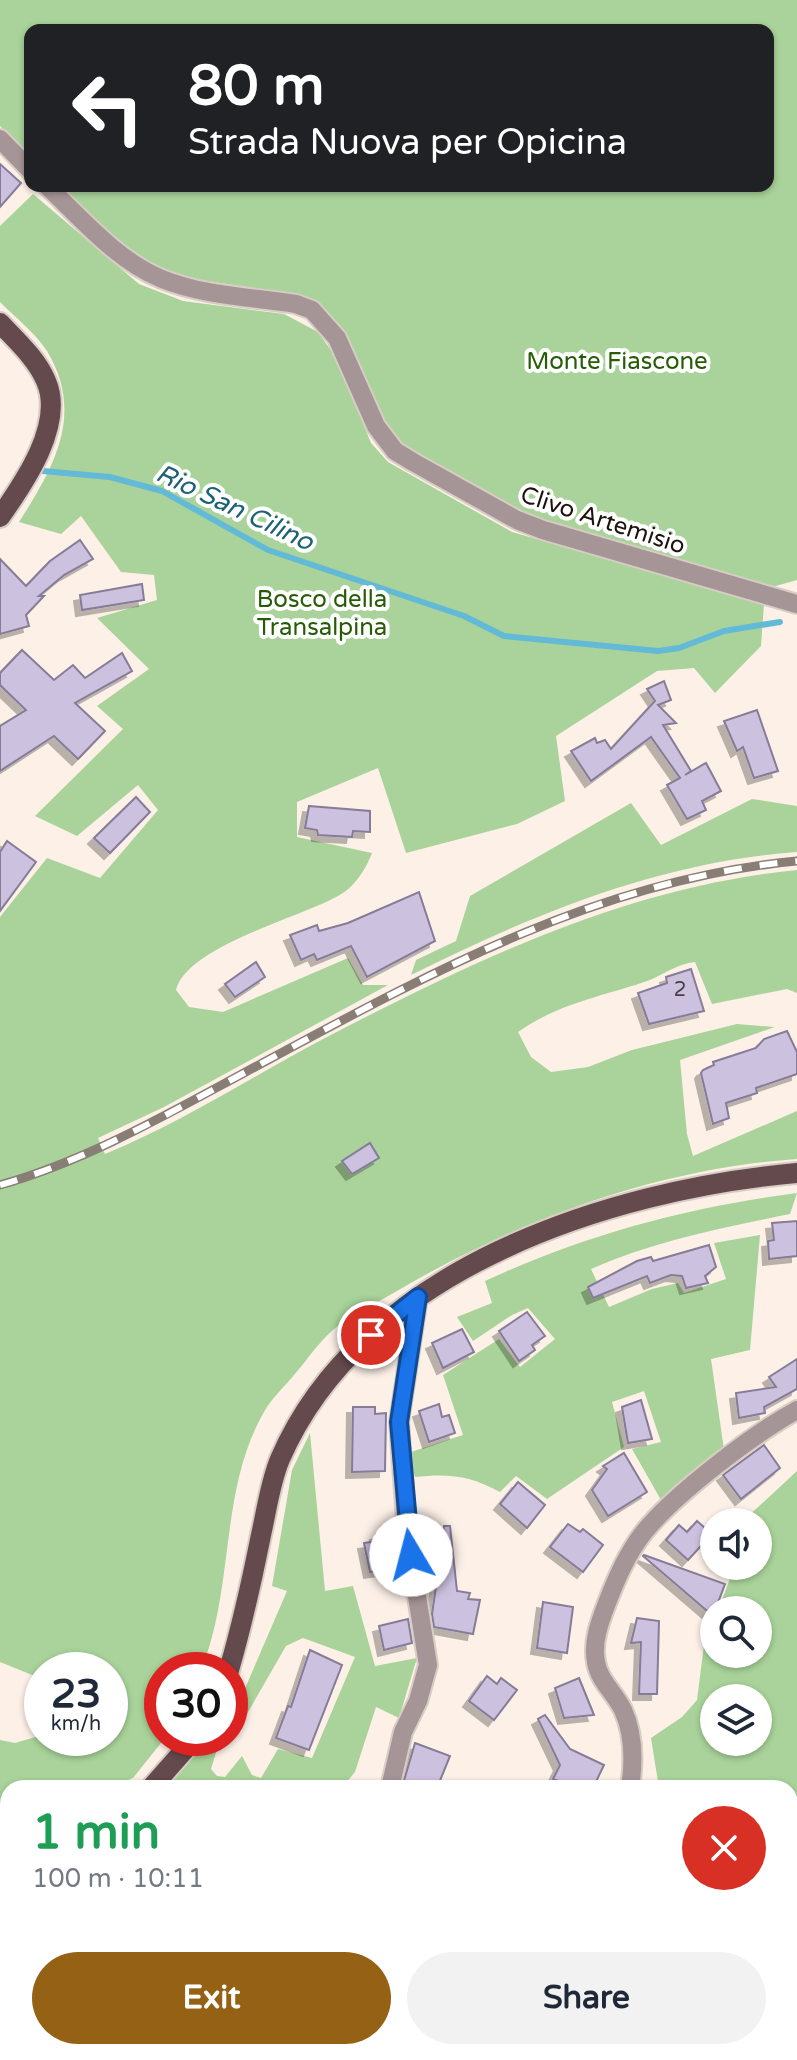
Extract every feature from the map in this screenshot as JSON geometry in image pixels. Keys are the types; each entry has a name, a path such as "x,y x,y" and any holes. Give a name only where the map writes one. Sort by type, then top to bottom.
{"main road":[{"path":"0,323 45,379 52,404 48,426 26,476 0,517"},
{"path":"233,1652 270,1488 280,1459 296,1428 371,1335 418,1297 501,1251 614,1207 691,1189 797,1173"},
{"path":"158,1780 179,1756"}],"street":[{"path":"0,139 24,164"},
{"name":"Clivo Artemisio","path":"53,192 102,238 159,278 185,287 296,304 312,310 337,338 385,439 395,451 448,482 543,530 794,599"},
{"path":"392,1780 403,1732 418,1701 428,1665 407,1534 399,1422 418,1297"},
{"path":"630,1780 632,1742 623,1710 596,1665 594,1649 600,1620 622,1565 645,1531 678,1499 797,1410"}],"green space":[{"name":"Monte Fiascone","path":"0,0 797,0 797,580 772,587 574,532 513,510 412,452 394,436 380,417 352,347 339,326 319,306 301,295 186,278 156,268 110,235 65,192 774,192 774,24 24,24 24,151 0,126"},
{"name":"Bosco della Transalpina","path":"33,194 139,284 183,301 284,314 318,332 337,359 371,443 388,462 512,532 764,604 761,646 715,693 694,668 657,671 556,736 565,801 517,824 406,853 378,768 297,802 297,837 372,853 363,872 338,896 247,935 200,960 184,974 176,990 189,1007 223,1012 348,958 363,985 388,985 164,1107 98,1138 105,1154 189,1114 381,1009 553,931 673,892 797,870 797,993 787,989 712,1004 695,962 566,1007 518,1032 531,1057 551,1072 588,1067 632,1050 737,1024 775,1027 680,1060 687,1134 693,1156 797,1111 797,1159 692,1174 590,1202 443,1265 360,1311 333,1330 270,1403 252,1437 241,1469 219,1604 207,1652 144,1652 144,1756 151,1756 128,1780 0,1780 0,1740 15,1743 24,1740 24,1756 128,1756 128,1652 24,1652 24,1672 0,1662 0,917 47,858 100,878 158,810 138,785 77,836 35,816 123,729 97,706 149,669 97,618 157,600 154,575 121,572 81,516 61,534 19,522 53,460 64,418 64,397 47,351 0,302 0,226"},
{"path":"752,799 797,806 797,852 695,867 598,894 504,931 411,975 416,960 456,941 470,896 631,803 661,845"},
{"path":"797,1193 790,1214 664,1243 591,1269 609,1307 652,1289 678,1283 684,1293 726,1279 714,1243 760,1235 750,1350 711,1359 724,1450 661,1500 632,1449 661,1442 644,1391 612,1402 624,1447 547,1499 516,1476 500,1492 459,1477 415,1477 408,1453 463,1435 443,1375 499,1339 520,1367 555,1339 528,1308 473,1341 457,1317 492,1303 485,1281 560,1250 637,1225 716,1206"},
{"path":"310,1433 325,1591 353,1586 375,1666 417,1658 399,1718 376,1707 355,1772 348,1780 172,1780 194,1756 215,1756 211,1769 217,1776 225,1777 242,1756 252,1775 261,1778 278,1749 312,1758 355,1657 303,1638 286,1646 248,1712 248,1682 287,1591 272,1586 292,1470"},
{"path":"797,1471 797,1780 658,1780 651,1738 682,1717 697,1700 701,1668 772,1668 772,1596 723,1596 729,1580 772,1580 772,1508 757,1508"}],"building":[{"path":"0,164 21,183 0,207"},
{"path":"80,540 93,559 64,575 39,596 44,596 26,615 29,626 0,634 0,559 26,586 50,561"},
{"path":"142,584 144,600 82,610 80,595"},
{"path":"22,650 54,680 73,665 85,678 122,653 132,671 75,703 105,731 78,759 54,736 0,771 0,726 26,710 0,685 0,673"},
{"path":"664,681 671,700 658,705 676,723 663,725 691,771 685,775 706,763 721,791 702,801 706,810 687,819 667,785 680,778 651,737 591,781 571,751 595,738 597,743 605,740 611,749 655,701 647,689"},
{"path":"757,710 778,771 754,778 743,747 737,751 724,721"},
{"path":"136,797 150,812 110,853 94,838"},
{"path":"309,806 370,811 370,832 353,831 352,837 318,835 317,830 305,828"},
{"path":"7,841 36,862 0,911 0,852"},
{"path":"419,892 435,941 367,977 351,946 317,960 314,954 301,960 290,935 317,925 319,931 348,923"},
{"path":"256,962 265,977 235,997 225,984"},
{"path":"691,969 704,1011 649,1024 638,993 667,983 666,977"},
{"path":"787,1031 797,1052 797,1074 756,1088 757,1093 726,1103 729,1118 713,1124 701,1073 703,1070 714,1065 713,1062 756,1048 764,1039"},
{"path":"370,1143 379,1158 352,1174 342,1161"},
{"path":"797,1221 797,1256 769,1259 768,1241 774,1240 772,1223"},
{"path":"709,1245 716,1267 705,1276 708,1283 686,1288 682,1276 671,1275 650,1283 647,1276 593,1298 588,1287 637,1261 651,1257 653,1261"},
{"path":"527,1312 545,1336 532,1345 535,1350 519,1361 499,1331"},
{"path":"462,1329 474,1352 443,1368 432,1343"},
{"path":"797,1359 797,1389 764,1407 765,1413 739,1418 736,1393 776,1387 769,1377"},
{"path":"641,1400 652,1439 628,1443 622,1407"},
{"path":"439,1404 442,1417 449,1415 455,1433 429,1442 419,1411"},
{"path":"353,1407 375,1407 375,1414 386,1413 385,1471 352,1472"},
{"path":"764,1445 780,1468 741,1499 723,1475"},
{"path":"624,1453 647,1492 608,1516 592,1490 607,1469 603,1466"},
{"path":"518,1482 545,1505 527,1528 500,1504"},
{"path":"697,1521 700,1524 700,1547 688,1560 666,1540 679,1525 687,1532"},
{"path":"568,1524 580,1532 583,1529 603,1545 583,1572 550,1547"},
{"path":"444,1526 450,1526 457,1591 470,1593 468,1599 480,1600 473,1634 434,1627 432,1614 439,1566 425,1568 420,1542 442,1539"},
{"path":"395,1532 400,1568 370,1572 364,1543 377,1541 376,1534"},
{"path":"643,1556 700,1575 700,1580 725,1584 720,1596 700,1596 700,1605"},
{"path":"543,1602 573,1607 567,1653 537,1648"},
{"path":"637,1618 659,1621 657,1694 639,1694 641,1642 631,1643"},
{"path":"408,1619 412,1643 384,1650 379,1626"},
{"path":"310,1650 342,1665 309,1750 276,1738 288,1706 291,1707"},
{"path":"487,1676 497,1684 501,1678 517,1690 494,1720 469,1701"},
{"path":"579,1678 594,1715 564,1718 555,1688"},
{"path":"545,1715 570,1749 604,1765 597,1780 553,1779 560,1765 538,1719"},
{"path":"415,1743 450,1756 440,1780 404,1780"}],"waterway":[{"name":"Rio San Cilino","path":"43,471 110,477 162,491 268,550 464,616 504,636 658,651 679,648 724,631 780,622"}],"railway":[{"path":"0,1185 63,1163 124,1136 375,1003 509,939 649,889 722,872 797,861"}],"route":[{"path":"371,1335 418,1297 399,1422 411,1555"}]}
